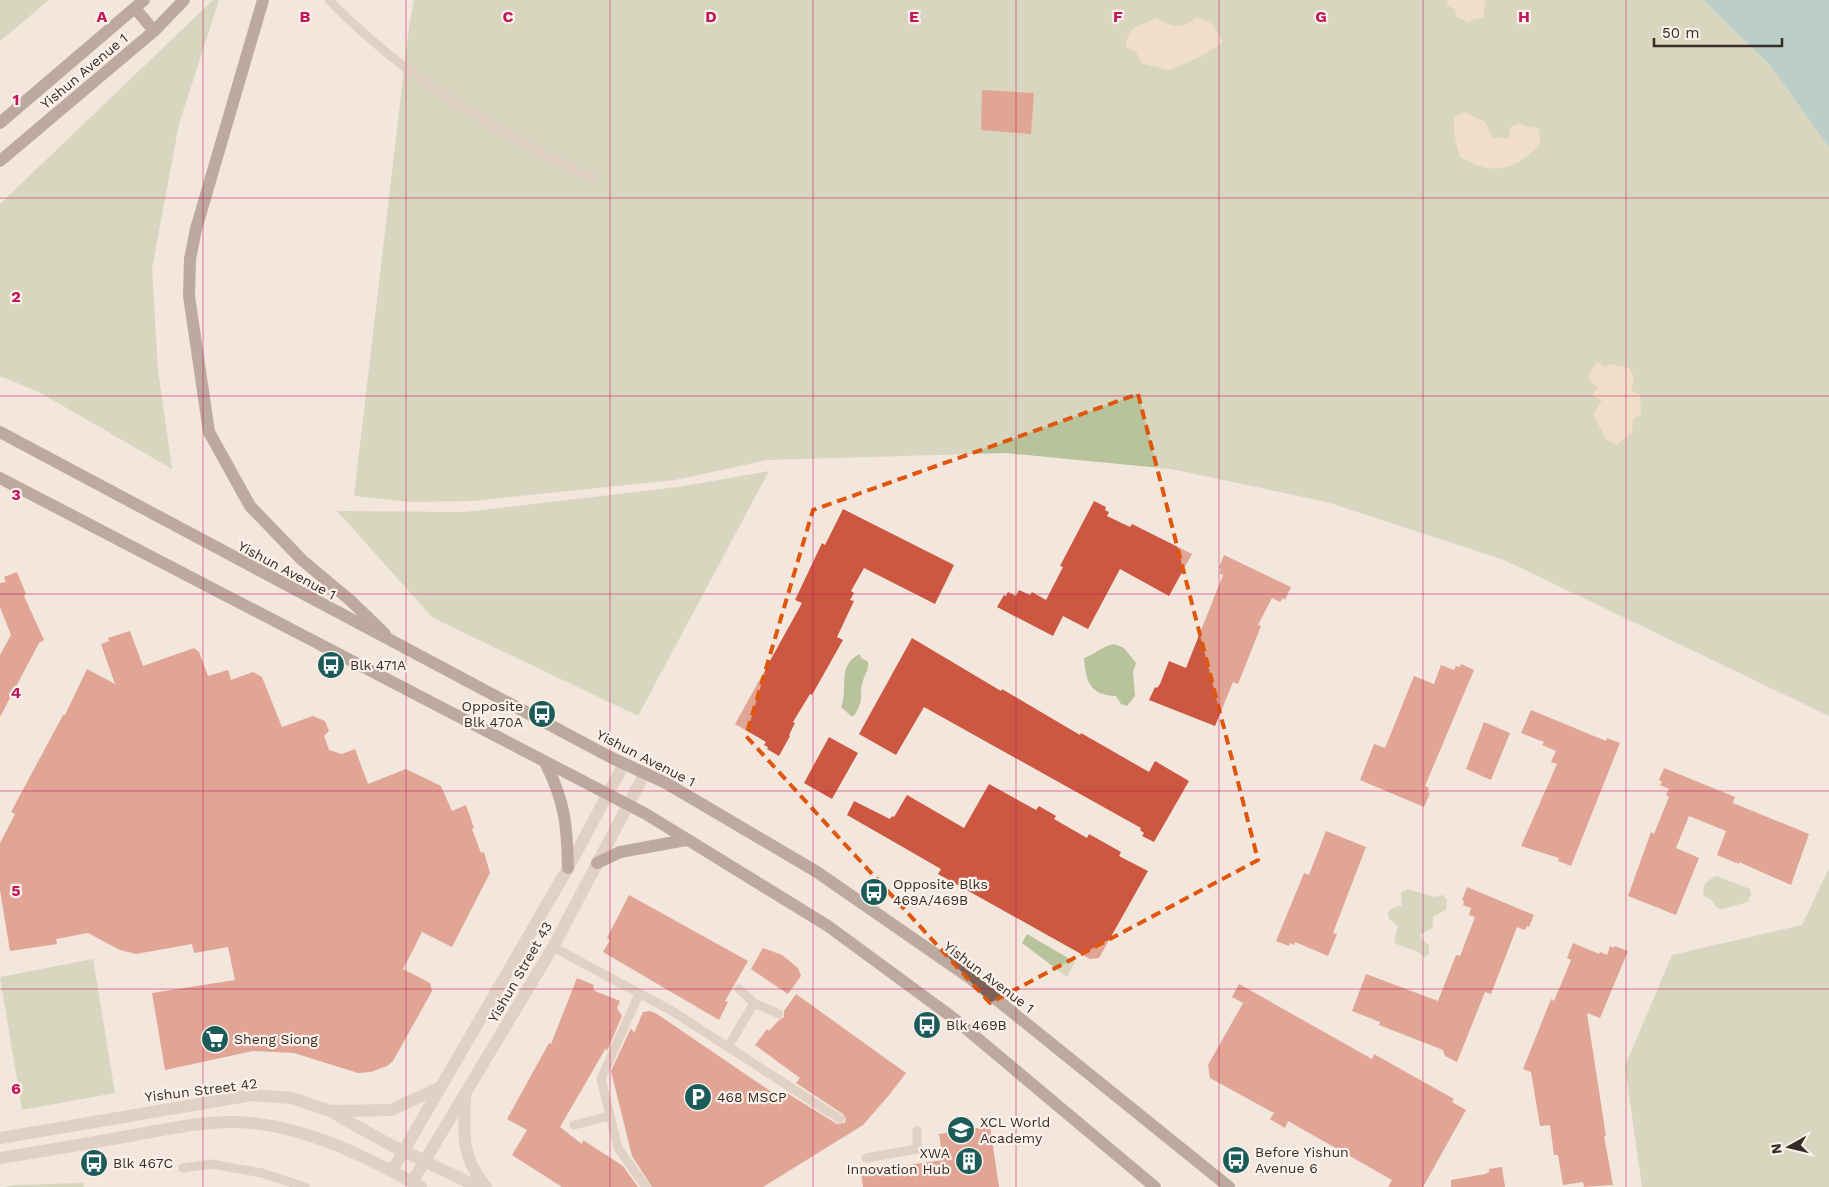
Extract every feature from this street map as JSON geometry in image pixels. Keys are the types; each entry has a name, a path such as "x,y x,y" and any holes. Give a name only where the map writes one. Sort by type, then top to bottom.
{"main road":[{"name":"Yishun Avenue 1","path":"0,161 154,31 184,0"},
{"path":"263,0 196,229 190,259 189,296 208,432 250,506 302,560 351,601 397,645"},
{"name":"Yishun Avenue 1","path":"0,123 139,4"},
{"path":"139,4 154,31"},
{"name":"Yishun Avenue 1","path":"0,432 397,645 624,764 666,782 817,872 970,978 1229,1187"},
{"path":"0,478 646,814 828,926 944,1011 1155,1187"},
{"path":"545,762 559,790 564,809 568,868"},
{"path":"597,864 620,852 686,840"}],"street":[{"path":"568,868 624,764"},
{"name":"Yishun Street 43","path":"417,1184 425,1160 553,947 645,773"},
{"name":"Yishun Street 43","path":"392,1171 568,868"},
{"path":"330,1111 391,1110 441,1087"},
{"path":"465,1093 464,1146 473,1172 486,1187"},
{"name":"Yishun Street 42","path":"0,1138 252,1095 292,1098 330,1111 478,1187"},
{"path":"0,1158 201,1123 238,1122 277,1127 320,1140 375,1161 417,1184"}],"lane":[{"path":"329,0 358,30 408,72 530,149 592,178"},
{"path":"553,947 639,994 728,1047 840,1119"},
{"path":"739,989 754,1003 779,1014"},
{"path":"639,994 601,1079 618,1148 646,1187"},
{"path":"728,1047 754,1003"},
{"path":"574,1125 610,1116"},
{"path":"866,1158 917,1149 917,1131"},
{"path":"182,1168 211,1164 262,1173 305,1187"}],"highlighted area":[{"path":"1138,394 1258,860 990,1003 746,736 813,510"}],"green space":[{"path":"0,0 49,0 0,41"},
{"path":"213,0 219,0 179,124 152,269 158,370 172,469 39,392 0,376 0,204"},
{"path":"414,0 1703,0 1768,63 1829,147 1829,716 1504,560 1327,502 1171,469 1006,453 767,460 675,480 472,501 411,502 354,496 409,27"},
{"path":"769,471 638,716 433,618 337,511 465,512 678,487"},
{"path":"1114,644 1124,648 1136,663 1133,672 1135,696 1127,706 1121,704 1116,696 1100,693 1095,690 1086,674 1084,658 1106,646"},
{"path":"860,654 861,658 868,662 868,668 862,686 860,705 854,716 851,716 841,707 844,678 848,664"},
{"path":"1829,868 1829,1187 1642,1187 1625,1066 1672,955 1802,925"},
{"path":"1717,876 1750,889 1751,894 1748,902 1722,909 1717,908 1710,899 1704,896 1703,889 1710,879"},
{"path":"1408,889 1434,897 1443,895 1447,900 1446,910 1433,917 1432,928 1420,935 1422,940 1429,945 1429,954 1425,957 1418,952 1394,943 1398,926 1389,919 1388,913 1391,909 1402,905 1401,893"},
{"path":"1027,934 1075,962 1067,977 1022,943"},
{"path":"93,959 115,1093 22,1110 0,977"},
{"path":"83,1183 84,1187 4,1187 14,1185"}],"sand":[{"path":"1447,0 1485,0 1484,17 1472,20 1470,23 1456,17 1455,9 1448,6"},
{"path":"1197,17 1212,24 1223,42 1200,57 1169,70 1141,63 1136,52 1126,47 1132,30 1155,18 1177,26 1186,24"},
{"path":"1465,112 1485,122 1492,137 1508,139 1511,127 1520,123 1528,127 1539,128 1540,144 1522,160 1507,167 1491,168 1477,165 1460,157 1454,133 1454,117"},
{"path":"1597,362 1606,367 1608,364 1630,368 1634,379 1631,390 1640,395 1641,414 1633,419 1632,433 1616,445 1606,439 1593,414 1602,400 1592,396 1598,386 1590,382 1589,375"}],"water":[{"path":"1703,0 1829,0 1829,147 1768,63"}],"building":[{"path":"982,90 1034,93 1031,134 981,130"},
{"path":"1094,501 1106,507 1105,510 1109,512 1107,516 1130,527 1132,524 1192,554 1169,596 1120,569 1088,629 1063,616 1053,636 997,607 1004,595 1006,596 1008,592 1016,596 1019,590 1030,595 1032,592 1046,600 1063,567 1060,566"},
{"path":"843,509 954,565 935,604 864,568 851,591 854,593 850,600 854,601 837,637 843,640 812,695 810,694 793,722 795,723 790,736 779,756 767,749 768,747 764,745 766,742 735,724 802,603 795,600 822,543 825,545"},
{"path":"1224,555 1291,587 1285,600 1283,598 1280,602 1272,598 1258,625 1261,626 1238,684 1233,682 1215,726 1149,700 1155,687 1157,688 1160,684 1169,661 1186,668 1223,575 1219,573 1221,569 1219,568"},
{"path":"17,572 26,594 24,596 44,640 39,643 0,717 0,655 11,635 0,607 0,583 6,582 4,577"},
{"path":"130,631 143,666 194,648 199,652 208,676 228,670 231,680 253,672 262,677 282,727 313,716 325,721 329,731 324,736 329,750 342,754 355,749 368,784 406,769 441,786 452,811 466,805 474,828 472,829 481,853 484,852 490,873 452,947 422,932 403,969 430,983 432,991 393,1061 387,1066 371,1072 358,1073 294,1053 253,1051 165,1070 152,993 235,980 228,947 194,953 192,944 136,954 120,950 88,933 56,939 57,944 10,951 0,890 0,843 15,814 11,812 63,715 65,715 87,669 115,684 101,644 109,641 108,638"},
{"path":"912,638 1001,691 1002,689 1080,735 1081,733 1149,772 1155,761 1189,781 1154,842 1142,836 1144,833 1140,830 1141,828 924,707 896,755 859,734"},
{"path":"1461,664 1474,670 1425,786 1429,788 1427,792 1430,793 1424,807 1360,780 1374,744 1385,748 1414,676 1434,684 1441,665 1454,670 1456,666 1460,667"},
{"path":"1531,710 1606,741 1607,738 1620,743 1571,866 1558,861 1559,858 1521,846 1557,764 1551,762 1556,751 1542,745 1544,742 1521,733"},
{"path":"1484,722 1510,733 1491,780 1466,769"},
{"path":"829,737 858,753 832,799 804,783"},
{"path":"1664,768 1735,797 1733,803 1809,834 1791,885 1739,862 1739,864 1717,855 1726,831 1689,816 1676,848 1699,858 1676,915 1628,896 1651,832 1654,834 1669,797 1666,795 1669,789 1660,785 1662,782 1659,780"},
{"path":"989,784 1036,810 1039,806 1056,816 1054,819 1087,838 1089,834 1121,852 1119,856 1148,871 1099,958 1090,959 938,874 941,869 847,815 854,801 890,819 892,816 894,817 907,795 964,828"},
{"path":"1326,831 1366,847 1333,933 1337,934 1328,956 1295,942 1294,945 1290,943 1289,946 1276,941 1304,873 1309,875"},
{"path":"1467,887 1534,915 1529,927 1527,926 1525,930 1517,927 1491,994 1485,992 1457,1062 1445,1056 1443,1050 1379,1025 1380,1022 1352,1011 1366,974 1438,1001 1456,955 1460,956 1475,917 1469,915 1471,908 1463,905 1464,901 1462,900"},
{"path":"629,895 748,961 725,1001 728,1002 719,1020 603,952 610,940 607,938"},
{"path":"1573,943 1599,954 1600,952 1607,955 1610,946 1628,951 1600,1018 1587,1013 1606,1136 1604,1136 1613,1185 1584,1187 1583,1182 1563,1185 1558,1155 1554,1155 1550,1125 1540,1126 1531,1072 1523,1069 1551,999 1554,1001 1571,960 1567,958"},
{"path":"763,948 782,955 798,968 801,976 788,994 751,969"},
{"path":"577,978 594,985 595,991 620,1001 617,1008 622,1016 607,1051 606,1048 560,1127 582,1144 583,1140 623,1166 638,1187 562,1187 512,1155 527,1130 507,1119 549,1043 551,1044"},
{"path":"1239,984 1372,1059 1374,1054 1454,1099 1452,1102 1466,1110 1423,1187 1388,1187 1392,1180 1288,1121 1285,1128 1270,1119 1274,1113 1210,1078 1208,1065 1243,1003 1232,997"},
{"name":"468 MSCP","path":"796,994 906,1073 863,1125 763,1187 652,1187 632,1156 611,1071 631,1028 634,1033 643,1012 650,1011 657,1014 782,1099 787,1093 837,1124 845,1123 846,1119 843,1114 796,1083 800,1078 755,1045 767,1029 769,1031 784,1017 784,1011"},
{"name":"XWA Innovation Hub","path":"990,1126 999,1187 863,1187 861,1172 943,1160 939,1134"},
{"path":"1502,1167 1505,1187 1451,1187 1451,1180 1485,1174 1489,1172 1489,1169"}],"place":[{"name":"Blk 471A","path":"331,665"},
{"name":"Opposite Blk 470A","path":"542,714"},
{"name":"Opposite Blks 469A/469B","path":"874,892"},
{"name":"Blk 469B","path":"927,1025"},
{"name":"Sheng Siong","path":"215,1039"},
{"name":"468 MSCP","path":"698,1097"},
{"name":"XCL World Academy","path":"961,1130"},
{"name":"Before Yishun Avenue 6","path":"1236,1160"},
{"name":"XWA Innovation Hub","path":"969,1161"},
{"name":"Blk 467C","path":"94,1163"}]}
